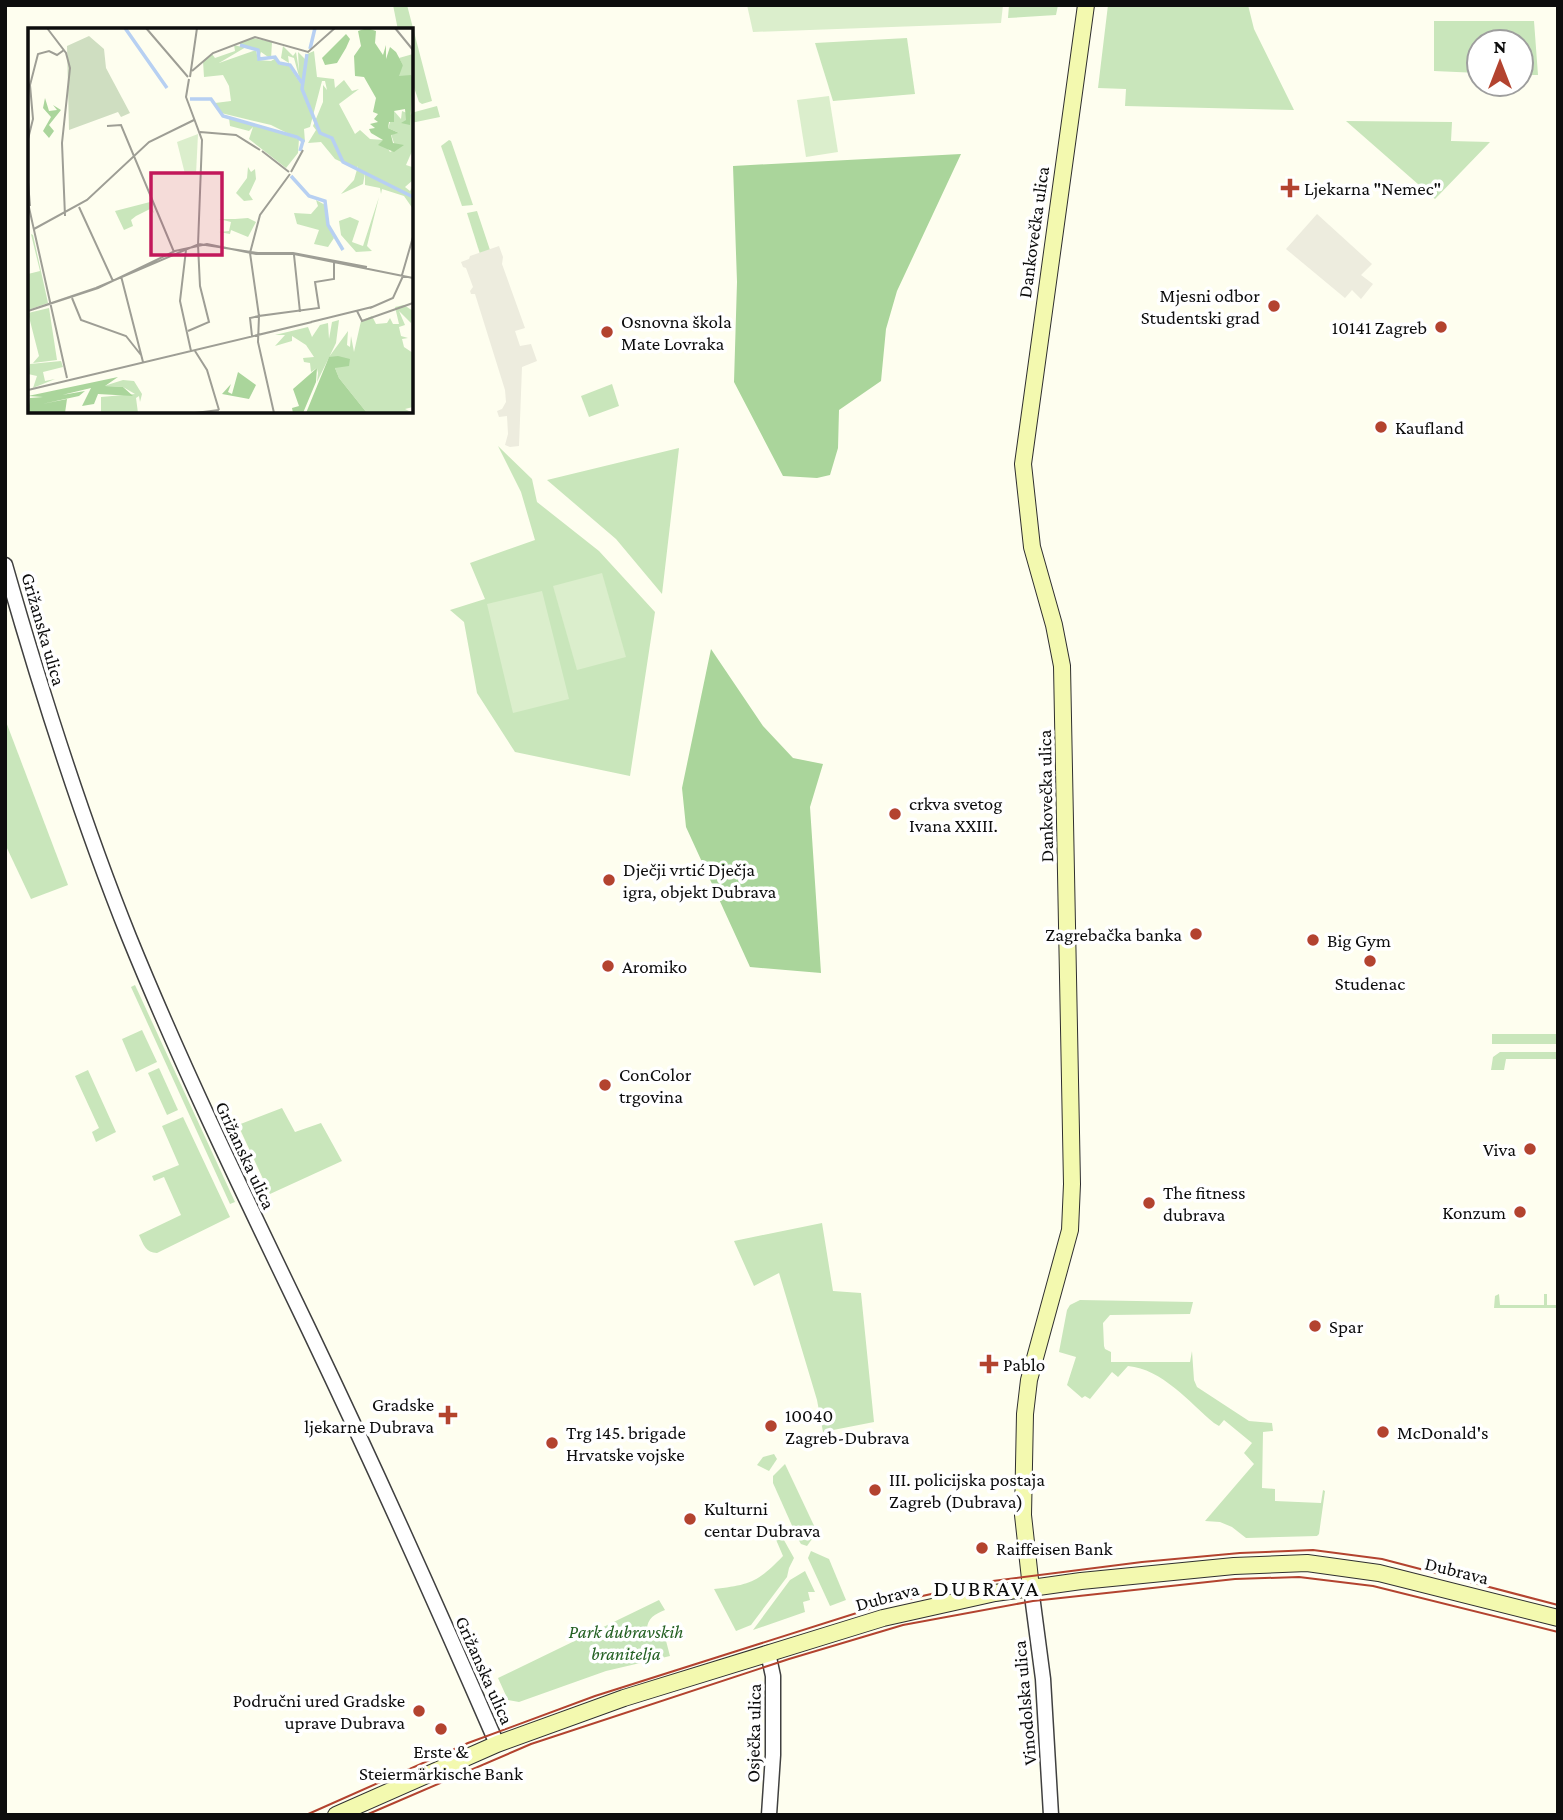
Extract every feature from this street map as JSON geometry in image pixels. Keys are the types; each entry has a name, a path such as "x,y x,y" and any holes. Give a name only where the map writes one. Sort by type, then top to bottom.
{"main road":[{"name":"Dankovečka ulica","path":"1031,1588 1022,1482 1027,1393 1070,1230 1072,1184 1062,666 1054,625 1032,547 1023,464 1086,5"},
{"name":"Dubrava","path":"336,1815 497,1744 587,1711 909,1611 1031,1588 1234,1566 1321,1564 1379,1573 1558,1618"}],"street":[{"name":"Grižanska ulica","path":"5,565 64,760 103,870 155,999 201,1105 384,1490 497,1744"},
{"name":"Vinodolska ulica","path":"1031,1588 1044,1697 1051,1815"},
{"name":"Osječka ulica","path":"768,1653 772,1668 773,1703 769,1815"}],"green space":[{"path":"393,5 407,5 413,28 398,28"},
{"path":"747,5 1003,5 1001,23 753,32"},
{"path":"1009,5 1058,5 1056,15 1008,18"},
{"path":"1108,5 1248,5 1254,29 1294,110 1125,106 1126,89 1098,88"},
{"path":"1434,21 1534,21 1535,28 1465,28 1465,72 1434,71"},
{"path":"413,28 432,101 422,104 413,85"},
{"path":"1535,34 1538,75 1535,75"},
{"path":"907,38 915,94 833,101 815,43"},
{"path":"829,96 838,152 806,157 797,100"},
{"path":"437,106 440,117 413,123 413,112"},
{"path":"1346,121 1452,122 1451,141 1490,142 1435,199"},
{"path":"449,140 473,205 462,206 441,146"},
{"path":"961,154 897,291 886,329 881,381 839,410 838,448 830,475 817,478 783,476 734,382 737,282 733,166"},
{"path":"477,211 490,250 480,254 467,213"},
{"path":"612,384 619,406 589,417 581,396"},
{"path":"498,446 532,479 537,502 599,551 655,612 630,776 515,752 477,693 464,622 450,610 485,599 470,563 535,540 521,492"},
{"path":"679,448 662,594 616,539 547,480"},
{"path":"602,573 626,657 577,670 553,586"},
{"path":"542,591 569,699 513,713 487,604"},
{"path":"711,649 763,726 793,758 823,764 810,807 821,973 750,967 686,827 682,788"},
{"path":"5,719 68,885 31,899 5,844"},
{"path":"135,985 235,1202 230,1204 131,987"},
{"path":"142,1030 157,1062 136,1072 122,1039"},
{"path":"1492,1034 1558,1034 1558,1044 1492,1044"},
{"path":"1500,1052 1558,1052 1558,1059 1506,1059 1504,1070 1491,1070 1493,1057"},
{"path":"159,1068 178,1110 167,1115 148,1073"},
{"path":"88,1070 116,1132 96,1142 92,1132 99,1128 75,1076"},
{"path":"282,1108 295,1132 321,1123 342,1161 270,1194 238,1125"},
{"path":"183,1117 230,1217 153,1253 145,1247 139,1235 181,1215 164,1177 154,1181 152,1176 179,1165 162,1126"},
{"path":"822,1223 833,1291 861,1293 874,1422 823,1432 817,1400 779,1273 754,1286 734,1241"},
{"path":"1499,1294 1500,1305 1544,1305 1544,1294 1547,1294 1547,1305 1558,1305 1558,1308 1494,1308 1495,1296"},
{"path":"1080,1300 1193,1302 1190,1314 1110,1315 1103,1323 1104,1346 1111,1352 1111,1362 1190,1362 1192,1351 1197,1387 1249,1421 1272,1423 1273,1431 1263,1432 1262,1488 1275,1489 1275,1501 1321,1503 1323,1490 1325,1491 1319,1534 1246,1538 1220,1522 1205,1521 1254,1464 1244,1453 1252,1443 1224,1420 1219,1426 1214,1423 1164,1380 1140,1368 1128,1366 1118,1377 1112,1372 1090,1399 1085,1396 1082,1398 1067,1385 1076,1357 1059,1352 1067,1310 1070,1305"},
{"path":"774,1454 777,1459 769,1471 757,1465 763,1457"},
{"path":"785,1464 817,1532 807,1546 801,1544 798,1539 773,1483 773,1476"},
{"path":"780,1533 794,1558 787,1577 751,1625 736,1631 714,1589 745,1584 767,1572 783,1556 774,1535"},
{"path":"811,1551 829,1559 846,1600 830,1606 808,1558"},
{"path":"805,1571 815,1592 808,1592 810,1600 803,1602 805,1612 753,1630 790,1580"},
{"name":"Park dubravskih branitelja","path":"659,1600 665,1610 652,1617 647,1630 654,1636 665,1637 670,1656 606,1671 519,1702 508,1700 498,1678"}],"shaded area":[{"path":"1317,214 1372,264 1361,275 1373,284 1361,299 1352,290 1345,298 1286,249"},
{"path":"499,246 503,257 502,264 525,328 515,331 520,346 531,344 537,361 522,367 519,446 510,447 505,445 508,434 507,416 499,417 497,411 502,409 506,402 505,390 475,294 470,291 473,287 461,262"}],"tram line":[{"path":"306,1815 468,1743 595,1696 882,1605 985,1582 1142,1562 1240,1553 1313,1550 1382,1559 1558,1605"},
{"path":"366,1815 531,1744 789,1659 903,1625 1033,1601 1235,1579 1299,1577 1373,1586 1558,1632"}],"place":[{"name":"Ljekarna \"Nemec\"","path":"1290,188"},
{"name":"Mjesni odbor Studentski grad","path":"1274,306"},
{"name":"10141 Zagreb","path":"1441,327"},
{"name":"Osnovna škola Mate Lovraka","path":"607,332"},
{"name":"Kaufland","path":"1381,427"},
{"name":"crkva svetog Ivana XXIII.","path":"895,814"},
{"name":"Dječji vrtić Dječja igra, objekt Dubrava","path":"609,880"},
{"name":"Zagrebačka banka","path":"1196,934"},
{"name":"Big Gym","path":"1313,940"},
{"name":"Studenac","path":"1370,961"},
{"name":"Aromiko","path":"608,966"},
{"name":"ConColor trgovina","path":"605,1085"},
{"name":"Viva","path":"1530,1149"},
{"name":"The fitness dubrava","path":"1149,1203"},
{"name":"Konzum","path":"1520,1212"},
{"name":"Spar","path":"1315,1326"},
{"name":"Pablo","path":"989,1364"},
{"name":"Gradske ljekarne Dubrava","path":"448,1415"},
{"name":"10040 Zagreb-Dubrava","path":"771,1426"},
{"name":"McDonald's","path":"1383,1432"},
{"name":"Trg 145. brigade Hrvatske vojske","path":"552,1443"},
{"name":"III. policijska postaja Zagreb (Dubrava)","path":"875,1490"},
{"name":"Kulturni centar Dubrava","path":"690,1519"},
{"name":"Raiffeisen Bank","path":"982,1548"},
{"name":"Područni ured Gradske uprave Dubrava","path":"419,1711"},
{"name":"Erste & Steiermärkische Bank","path":"441,1729"}],"district":[{"name":"DUBRAVA","path":"987,1588"}]}
